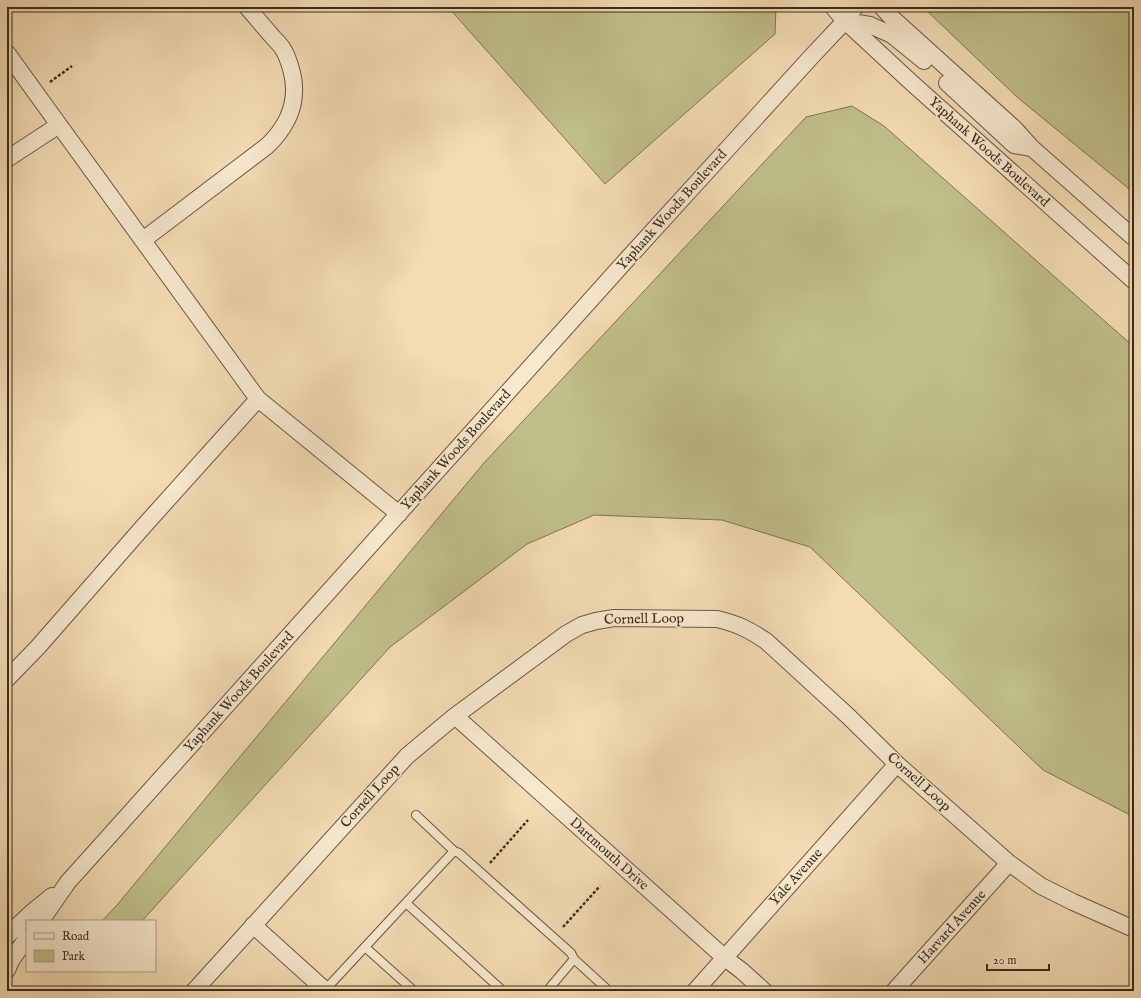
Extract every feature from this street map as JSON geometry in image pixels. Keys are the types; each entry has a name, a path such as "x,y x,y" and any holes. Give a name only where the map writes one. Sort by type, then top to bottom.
{"street":[{"path":"143,240 267,146 285,125 294,99 295,86 289,61 283,49 247,7"},
{"name":"Yaphank Woods Boulevard","path":"834,7 845,21 913,84 1134,281"},
{"name":"Yaphank Woods Boulevard","path":"42,920 68,882 732,144 845,21 855,7"},
{"path":"882,7 891,18 1015,129 1032,148 1134,238"},
{"path":"845,21 870,25 892,35 917,55 1014,145 1032,148"},
{"path":"7,54 258,398 399,514"},
{"path":"7,159 59,125"},
{"path":"7,679 38,647 258,398"},
{"name":"Cornell Loop","path":"194,991 406,756 455,716 566,634 582,625 614,618 718,619 750,630 766,641 848,716 897,764 1009,863 1041,886 1134,929"},
{"name":"Dartmouth Drive","path":"455,716 725,958 764,991"},
{"name":"Yale Avenue","path":"695,991 897,764"},
{"name":"Harvard Avenue","path":"894,991 1009,863"},
{"name":"Yaphank Woods Boulevard","path":"7,936 30,914 68,882"},
{"path":"253,925 325,990"},
{"path":"7,970 12,959 26,939"}],"lane":[{"path":"416,815 454,851 459,853 571,953 574,960 609,991"},
{"path":"325,990 454,851"},
{"path":"406,903 503,991"},
{"path":"365,947 414,991"},
{"path":"547,991 574,960"}],"path":[{"path":"47,84 72,66"},
{"path":"481,873 528,820"},
{"path":"554,938 600,886"}],"green space":[{"path":"448,7 776,7 775,34 605,184"},
{"path":"923,7 1134,7 1134,193 1017,97"},
{"path":"852,106 884,126 1134,347 1134,817 1043,770 810,547 722,520 594,515 527,544 390,647 143,920 103,920 483,464 806,117"}]}
